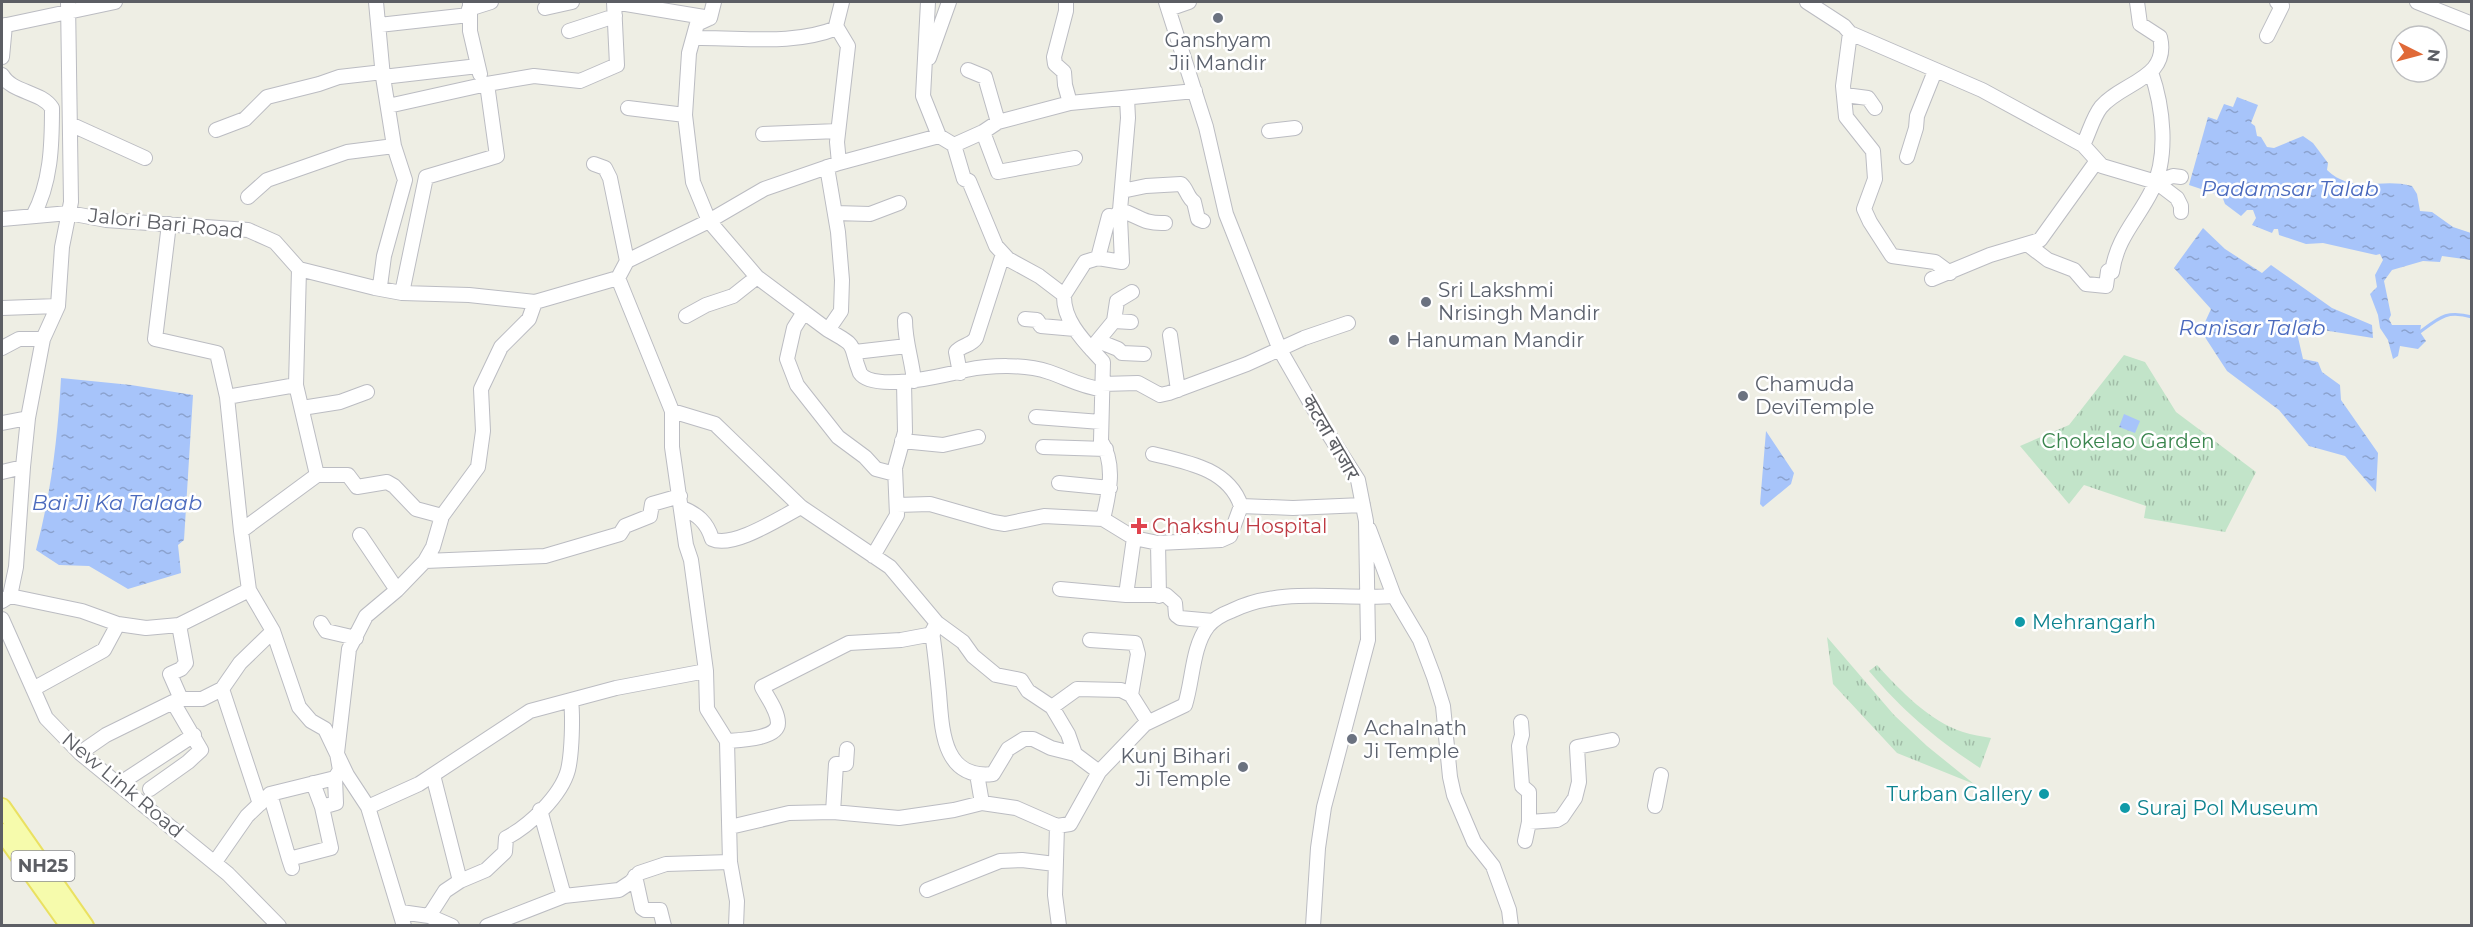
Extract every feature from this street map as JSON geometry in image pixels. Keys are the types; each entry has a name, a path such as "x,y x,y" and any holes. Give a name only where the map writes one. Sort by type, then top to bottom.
{"main road":[{"name":"NH25","path":"2,807 85,926"},
{"name":"NH25","path":"2,832 69,926"}],"street":[{"path":"2,57 3,25 68,7 115,2"},
{"path":"375,288 380,286 384,256 405,180 394,146 383,74 376,2"},
{"path":"379,25 491,2"},
{"path":"545,8 572,2"},
{"path":"710,18 714,2"},
{"path":"828,330 841,311 842,280 833,165 848,46 836,26 842,2"},
{"path":"928,2 923,96 939,136 954,145 964,179 969,181 996,246 1008,260 1039,276 1064,295"},
{"path":"924,71 949,2"},
{"path":"1066,2 1066,11 1054,57 1055,63 1064,72 1070,103"},
{"path":"1168,5 1189,2"},
{"path":"1806,2 1844,26 1850,33 1982,90 2083,145 2096,162 2156,182 2177,198 2181,212"},
{"path":"2083,145 2101,107 2156,68 2162,47 2160,37 2140,24 2137,2"},
{"path":"2267,36 2282,6 2277,2"},
{"path":"2417,2 2472,24"},
{"name":"कटला बाजार","path":"1168,5 1206,127 1226,214 1280,350 1358,480 1366,521 1368,640 1324,807 1317,856 1313,926"},
{"path":"569,31 615,6 710,18"},
{"path":"388,105 534,76 580,81 617,65 615,6"},
{"path":"68,7 71,202 63,247 58,306 43,339 28,418 16,567 6,598 82,611 118,624 146,628 179,625 249,590"},
{"path":"402,293 426,177 497,156 485,84 478,66 469,8"},
{"path":"710,18 697,24 689,53 685,115 693,182 709,221 756,277 828,330 851,344 862,377 868,380 909,382 960,373 964,370 1034,369 1049,372 1084,387 1138,383 1160,396 1280,350 1304,338 1348,323"},
{"path":"694,38 739,37 773,41 826,33 837,28"},
{"path":"1850,33 1845,61 1846,117 1873,151 1875,179 1864,209 1892,256 1935,262 1950,273"},
{"path":"216,130 245,119 267,97 339,77 478,66"},
{"path":"968,70 986,77 998,122"},
{"path":"1906,157 1916,128 1917,116 1935,71"},
{"path":"2027,244 2048,260 2073,270 2086,284 2106,286 2108,272 2112,272 2125,231 2156,182 2162,120 2160,97 2151,72"},
{"path":"2,75 8,83 45,100 52,108 52,147 41,201 33,216"},
{"path":"954,145 984,132 998,122 1070,103 1195,91"},
{"path":"1845,95 1868,98 1875,108"},
{"path":"1103,519 1110,488 1106,449 1101,441 1103,362 1094,345 1075,329 1065,309 1064,295 1085,262 1098,258 1122,262 1118,214 1128,118 1127,98"},
{"path":"628,108 685,115"},
{"path":"70,124 145,158"},
{"path":"1269,131 1295,128"},
{"path":"763,134 838,131"},
{"path":"984,132 998,172 1075,158"},
{"path":"317,475 296,385 299,269 402,293 470,295 535,302 618,278 627,261 709,221 764,189 833,165 939,136"},
{"path":"248,198 267,180 277,176 347,152 394,146"},
{"path":"1932,279 1990,255 2041,239 2096,162"},
{"path":"594,164 605,168 610,178 627,261"},
{"path":"2156,182 2172,176 2181,177"},
{"path":"1122,191 1146,186 1181,184 1185,187 1188,198 1194,202 1198,219 1203,221"},
{"path":"835,213 870,214 899,203"},
{"name":"Jalori Bari Road","path":"2,219 69,213 106,220 248,230 275,242 299,269"},
{"path":"1098,258 1109,216 1134,215 1142,221 1165,223"},
{"path":"169,224 153,340 217,353 227,398 249,590 273,631 299,707 311,721 325,729 347,775 368,807 402,919 429,916 452,926"},
{"path":"960,373 956,352 960,347 971,344 976,338 1003,254"},
{"path":"686,316 706,305 733,296 756,277"},
{"path":"618,278 672,411 672,447 686,544 691,560 706,671 707,709 727,741 730,862 737,901 736,926"},
{"path":"1094,345 1114,321 1117,301 1132,292"},
{"path":"322,807 336,803 335,778 340,770 337,753 347,654 366,616 397,590 425,561 433,547 442,516 478,467 483,431 481,389 501,347 529,319 535,302"},
{"path":"2,308 58,306"},
{"path":"804,312 794,327 787,359 797,385 838,437 865,457 876,469 895,474"},
{"path":"1025,319 1037,320 1041,326 1075,329"},
{"path":"873,556 897,515 895,462 903,441 909,382 906,320"},
{"path":"1114,321 1131,322"},
{"path":"1170,335 1178,390"},
{"path":"2,337 43,339"},
{"path":"2,348 19,339"},
{"path":"1094,345 1118,349 1122,353 1144,354"},
{"path":"855,352 907,346"},
{"path":"227,398 296,385"},
{"path":"302,408 340,402 367,392"},
{"path":"672,411 715,424 801,507 890,567 935,629 963,642 973,656 996,675 1021,680 1028,691 1052,708 1068,734 1075,754"},
{"path":"1036,417 1101,422"},
{"path":"2,423 28,418"},
{"path":"903,441 943,445 978,437"},
{"path":"1043,447 1106,449"},
{"path":"897,505 930,504 1005,524 1044,516 1103,519 1134,538 1158,543 1221,540 1230,536 1241,506 1237,494 1223,478 1194,464 1153,454"},
{"path":"2,472 23,467"},
{"path":"241,531 317,475 348,475 357,487 387,482 394,486 416,509 442,516"},
{"path":"1059,483 1110,488"},
{"path":"425,561 545,556 620,534 625,526 650,516 652,504 681,502 706,525 712,539 725,542 741,537 801,507"},
{"path":"1241,506 1293,508 1363,505"},
{"path":"1366,521 1394,596 1420,640 1434,677 1443,706 1454,795 1474,842 1493,866 1509,910 1511,926"},
{"path":"360,535 397,590"},
{"path":"1126,595 1134,538"},
{"path":"1158,543 1159,596"},
{"path":"1060,589 1126,595 1166,595 1172,600 1176,615 1180,618 1213,621"},
{"path":"730,827 796,813 833,812 898,818 954,810 982,803 1016,808 1057,826 1070,824 1099,772 1148,722 1185,705 1201,642 1213,621 1257,600 1282,596 1366,598 1394,596"},
{"name":"New Link Road","path":"2,620 46,718 80,753 214,862 279,926"},
{"path":"321,623 326,631 356,638"},
{"path":"33,689 104,650 118,624"},
{"path":"150,789 200,753 201,747 177,701 170,674 181,669 186,663 179,625"},
{"path":"727,741 758,738 775,730 778,725 777,716 762,687 849,643 901,640 935,629"},
{"path":"935,629 945,743 961,767 978,774 994,772 1008,749 1024,739 1036,740 1051,748 1075,754 1099,772"},
{"path":"80,753 106,735 177,701 202,699 222,689 240,663 273,631"},
{"path":"1089,640 1136,644 1138,654 1131,695"},
{"path":"368,807 419,784 530,711 616,688 706,671"},
{"path":"1052,708 1080,688 1121,690 1131,695 1148,722"},
{"path":"222,689 291,863 331,848 322,807 313,783"},
{"path":"429,916 445,891 460,881 486,870 505,852 506,838 518,832 555,796 568,770 573,715 571,700"},
{"path":"1521,722 1522,735 1519,751 1522,786 1528,791 1529,822 1524,841"},
{"path":"119,784 194,735"},
{"path":"1529,822 1557,820 1562,817 1575,798 1579,782 1577,747 1612,740"},
{"path":"833,812 836,764 846,765 847,749"},
{"path":"978,774 982,803"},
{"path":"433,775 460,881"},
{"path":"1655,806 1660,775"},
{"path":"214,862 247,816 265,799 335,778"},
{"path":"793,798 796,813"},
{"path":"540,810 564,896"},
{"path":"1057,826 1055,896 1059,926"},
{"path":"927,890 1000,861 1022,860 1055,864"},
{"path":"487,926 564,896 619,890 631,882 635,876 666,864 730,862"},
{"path":"635,876 642,908 661,912 664,926"}],"green space":[{"name":"Chokelao Garden","path":"2124,355 2145,362 2176,412 2256,472 2225,532 2144,518 2146,506 2084,485 2069,504 2020,446 2069,425"},
{"path":"1827,637 1894,715 1927,746 1974,784 1897,753 1833,684"},
{"path":"1877,665 1906,695 1939,721 1963,732 1991,738 1980,768 1935,735 1894,699 1869,671"}],"water":[{"name":"Padamsar Talab","path":"2237,97 2258,105 2251,123 2255,126 2257,136 2261,137 2267,147 2274,148 2303,136 2313,143 2328,163 2327,170 2337,177 2357,184 2389,183 2412,186 2417,194 2420,211 2432,212 2453,227 2471,233 2471,260 2442,256 2440,262 2423,261 2392,270 2384,281 2391,315 2389,319 2392,325 2421,325 2420,332 2426,341 2418,349 2400,346 2398,356 2393,359 2388,340 2380,328 2370,294 2377,287 2375,275 2383,260 2380,254 2323,243 2306,244 2279,235 2278,229 2274,229 2272,233 2252,225 2256,218 2253,210 2247,210 2241,216 2225,204 2222,196 2189,185 2208,117 2217,120 2224,104 2233,107"},
{"name":"Ranisar Talab","path":"2203,228 2225,249 2262,273 2271,265 2332,308 2372,325 2373,338 2310,328 2297,333 2303,359 2318,362 2322,372 2340,385 2341,400 2378,453 2376,492 2345,456 2309,446 2279,410 2227,371 2201,331 2211,309 2174,268"},
{"name":"Bai Ji Ka Talaab","path":"61,378 131,385 193,395 184,540 178,545 181,573 128,589 89,566 59,565 36,550 53,465"},
{"path":"2124,414 2140,421 2135,433 2119,427"},
{"path":"1766,431 1794,473 1791,484 1763,507 1760,504"}],"waterway":[{"path":"2420,332 2444,316 2456,314 2472,317"}],"place":[{"name":"Ganshyam Jii Mandir","path":"1218,18"},
{"name":"Sri Lakshmi Nrisingh Mandir","path":"1426,302"},
{"name":"Hanuman Mandir","path":"1394,340"},
{"name":"Chamuda DeviTemple","path":"1743,396"},
{"name":"Chakshu Hospital","path":"1139,526"},
{"name":"Mehrangarh","path":"2020,622"},
{"name":"Achalnath Ji Temple","path":"1352,739"},
{"name":"Kunj Bihari Ji Temple","path":"1243,767"},
{"name":"Turban Gallery","path":"2044,794"},
{"name":"Suraj Pol Museum","path":"2125,808"}]}
